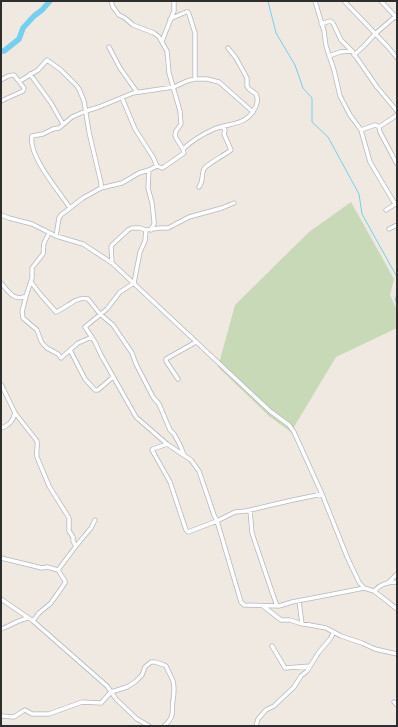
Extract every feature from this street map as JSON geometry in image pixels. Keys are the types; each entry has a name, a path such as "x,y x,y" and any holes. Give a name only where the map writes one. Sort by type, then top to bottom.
{"street":[{"path":"56,236 59,218 86,196 101,188 119,184 139,173 157,166 162,168 184,153 176,138 176,131 181,121 180,111 168,68 167,50 159,37 154,33 133,25 119,15 113,7 111,1"},
{"path":"162,41 174,11 174,1"},
{"path":"315,1 340,96 350,115 362,130 370,162 396,203 386,210"},
{"path":"344,1 397,58"},
{"path":"329,56 340,52 353,53 363,48 375,34 396,16 381,1"},
{"path":"170,19 186,12 189,14 195,33 195,79"},
{"path":"321,24 332,21 341,40 353,53 377,87 397,111"},
{"path":"109,48 120,68 137,92"},
{"path":"183,149 191,142 213,129 241,122 251,115 258,101 256,94 247,86 247,78 236,58 228,48"},
{"path":"20,82 38,70 48,60 61,70 79,89 84,101 101,188"},
{"path":"30,74 51,103 63,124"},
{"path":"1,80 8,76 14,75 24,88 23,91 1,101"},
{"path":"70,208 38,162 32,144 32,136 43,134 59,128 72,117 137,92 174,87 186,81 195,79 207,79 219,82 253,112"},
{"path":"122,98 135,129 154,157 157,166"},
{"path":"362,130 375,125 379,127 397,115"},
{"path":"199,187 206,166 231,150 224,134 225,130 223,126"},
{"path":"379,127 380,132 397,164"},
{"path":"149,170 148,188 152,203 154,224 148,230 140,252 134,283 120,292 108,309 85,326 113,377 136,417 167,444 191,460 200,471 217,521 241,602 244,605 277,606 364,588 374,591 397,609"},
{"path":"112,263 111,247 128,230 132,228 148,230 168,228 189,217 222,208 234,203"},
{"path":"1,215 32,224 56,236 83,244 112,263 270,411 291,427 322,494 351,565 359,582 364,588"},
{"path":"389,229 397,225"},
{"path":"49,232 44,243 43,254 32,268 31,282 22,312 23,318 37,330 41,341 47,348 58,354 61,358 78,343 92,337"},
{"path":"31,282 56,312 65,308 75,300 86,298 113,326 122,341 132,353 136,364 158,404 170,430 180,444 184,455"},
{"path":"1,283 14,297 22,298 26,296"},
{"path":"178,379 166,359 196,342"},
{"path":"70,350 85,378 95,390 98,390 113,377"},
{"path":"1,384 15,413 37,441 37,457 49,486 69,518 70,531 76,546"},
{"path":"1,428 9,425 14,418 15,413"},
{"path":"167,444 152,450 170,482 186,530 188,532 217,521 234,512 250,510 322,494"},
{"path":"250,510 252,533 277,606"},
{"path":"58,570 91,528 95,520"},
{"path":"1,558 42,568 47,567 58,570 65,581 51,603 39,613 33,621"},
{"path":"388,582 397,574"},
{"path":"374,591 382,584 397,582"},
{"path":"1,599 33,621 107,686 116,699 137,719 149,726"},
{"path":"300,601 302,624"},
{"path":"262,606 279,619 326,628 341,636 375,649 397,654"},
{"path":"1,629 28,618"},
{"path":"256,726 258,719 266,710 274,706 294,687 334,632"},
{"path":"272,646 285,668 310,666"},
{"path":"1,716 14,717 22,710 32,714 49,714 82,702 101,704 111,692 129,687 142,675 146,667 151,662 156,662 164,665 173,680 175,691 172,715 164,726"}],"green space":[{"path":"351,202 394,279 390,295 397,310 397,328 336,357 291,432 270,417 218,367 235,305 309,232"}],"waterway":[{"path":"1,51 4,51 19,39 23,28 50,1"},
{"path":"268,1 276,33 295,65 303,88 312,98 312,122 328,137 359,194 362,214 397,277"},
{"path":"397,294 395,300 397,304"}]}
